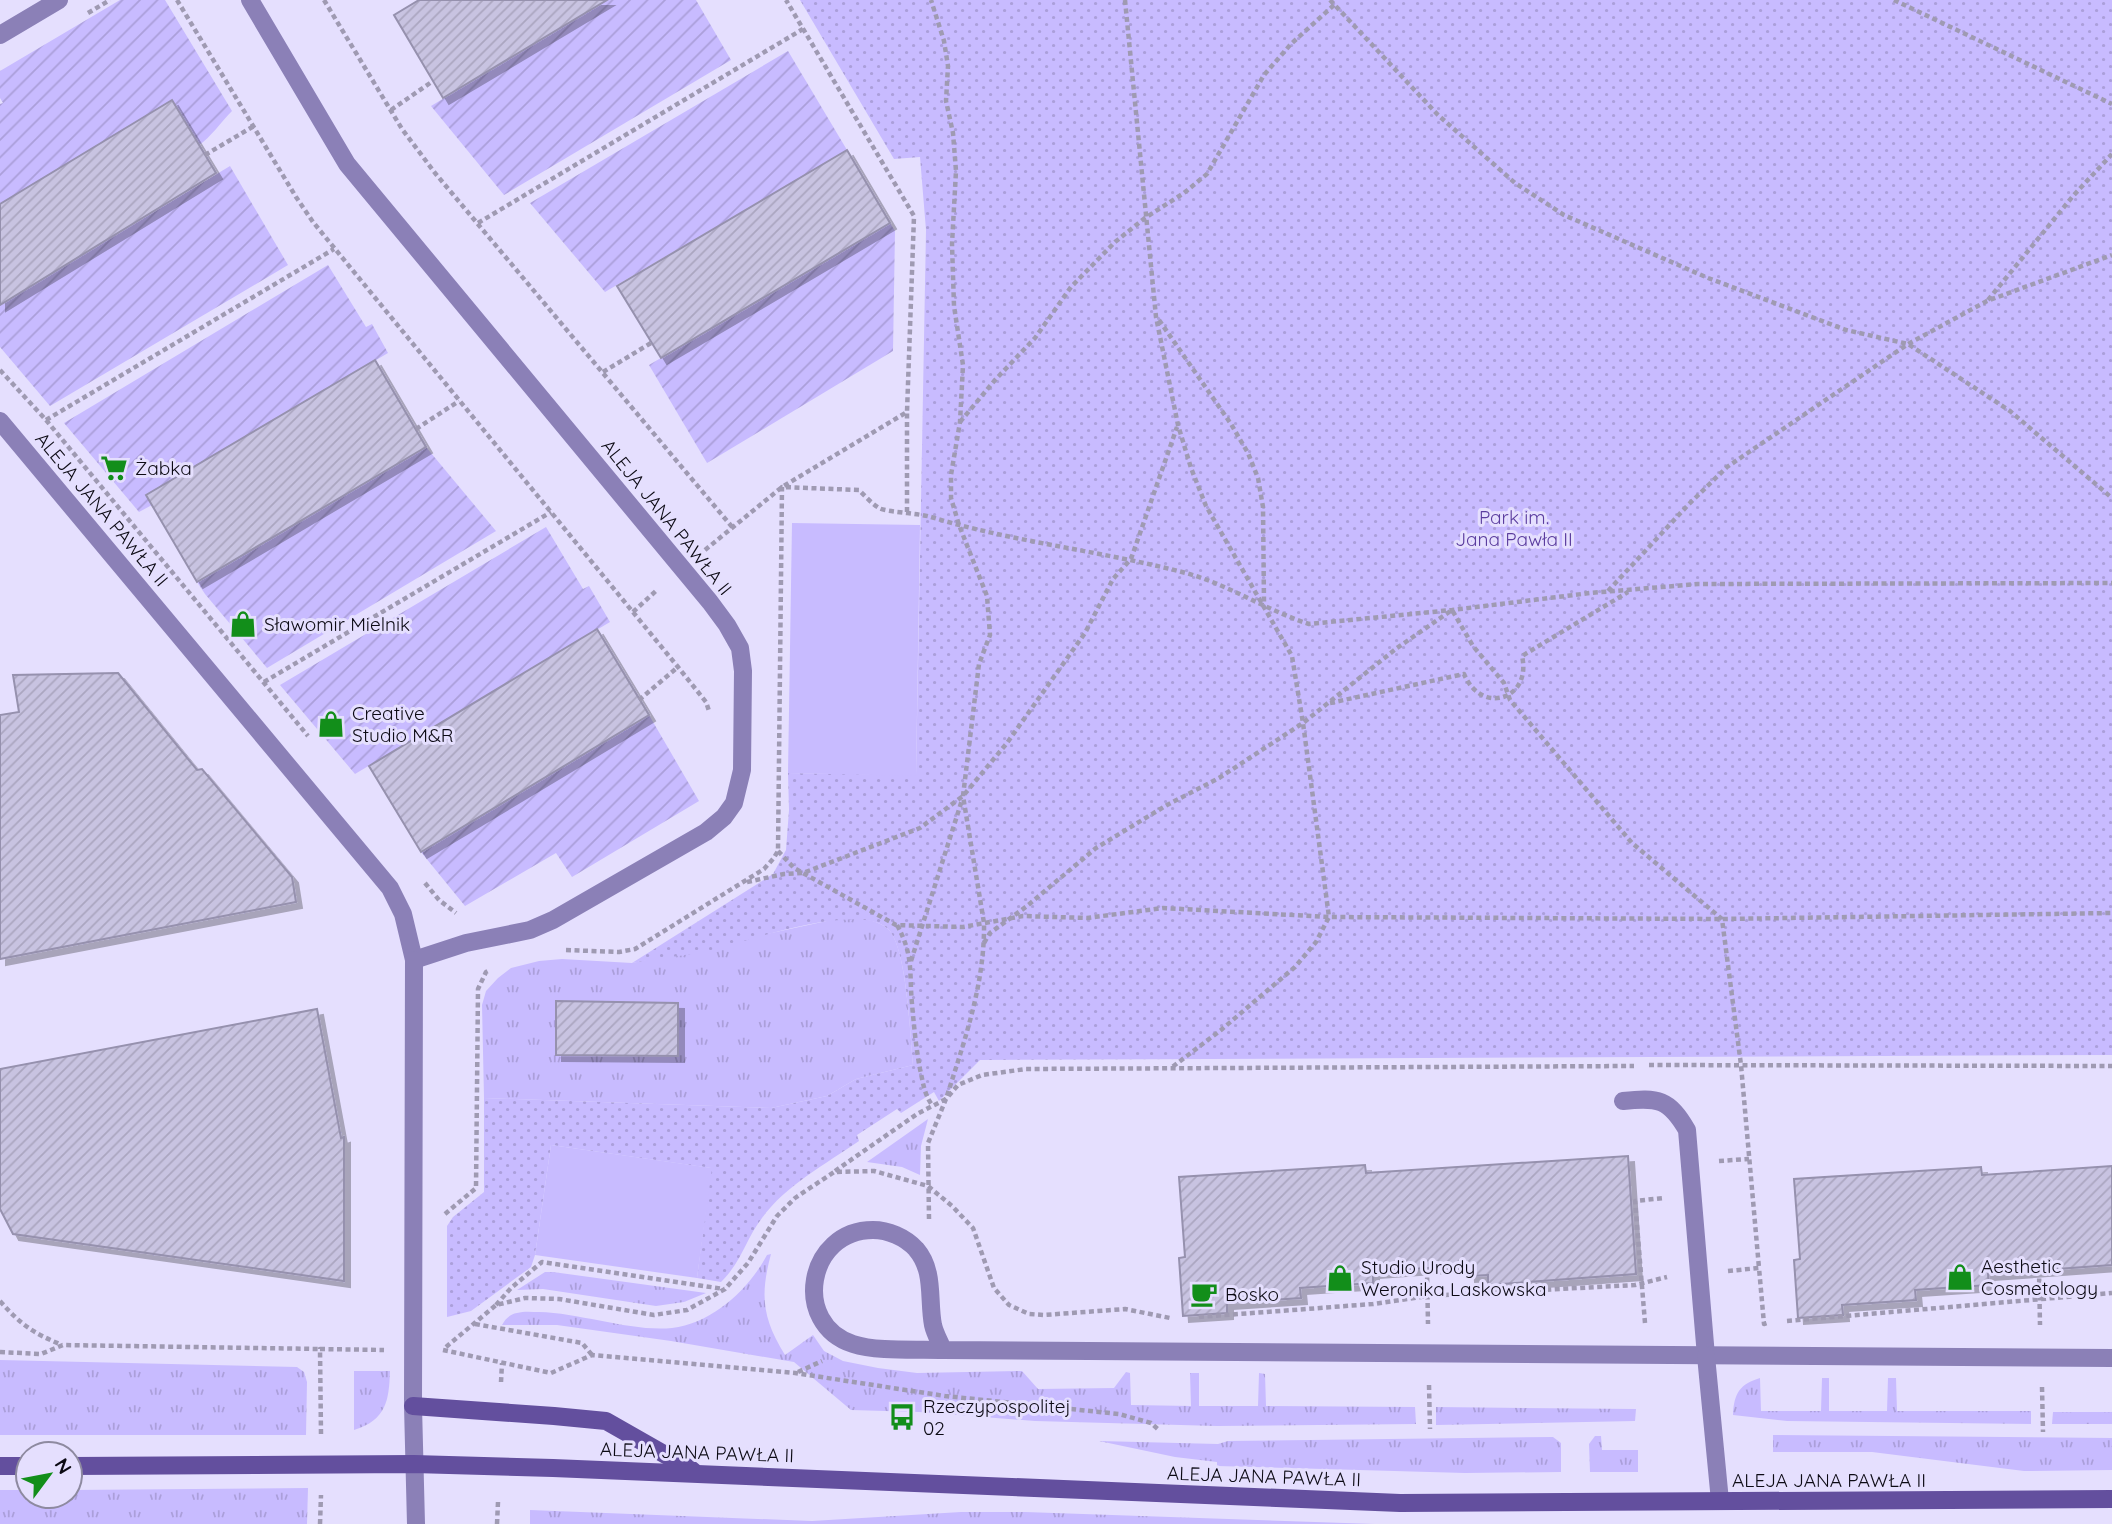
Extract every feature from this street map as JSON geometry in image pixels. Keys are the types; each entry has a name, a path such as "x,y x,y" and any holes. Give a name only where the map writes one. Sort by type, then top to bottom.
{"main road":[{"path":"413,1406 606,1421 695,1472"},
{"name":"ALEJA JANA PAWŁA II","path":"84,1466 414,1464 695,1472 1400,1503 2112,1499"}],"street":[{"path":"0,35 40,5 59,0"},
{"name":"ALEJA JANA PAWŁA II","path":"250,0 347,164 710,602 740,648 743,671 743,770 734,803 724,817 706,832 553,920 530,930 466,943 414,960"},
{"name":"ALEJA JANA PAWŁA II","path":"0,421 390,888 403,914 414,960 414,1464"},
{"path":"1623,1101 1648,1098 1665,1103 1678,1115 1687,1130 1720,1501"},
{"path":"943,1350 933,1328 930,1277 915,1248 901,1237 882,1230 863,1230 845,1236 830,1248 818,1264 814,1282 814,1301 821,1319 834,1334 850,1344 869,1347 943,1350 2112,1359"},
{"path":"414,1464 416,1524"}],"path":[{"path":"177,0 296,197 334,249 678,667 706,702 710,714"},
{"path":"324,0 402,129 435,173 733,527 782,487 908,412"},
{"path":"786,0 914,216 907,512"},
{"path":"911,961 963,796 979,664 989,635 987,596 951,498 951,475 960,422 963,365 954,306 952,244 956,171 953,133 946,101 948,66 944,41 931,0"},
{"path":"1125,0 1156,317 1178,425 1206,506 1292,656 1329,918 1316,942 1295,967 1221,1030 1170,1068"},
{"path":"1330,0 1438,115 1515,183 1564,215 1773,304 1846,330 1908,344 2010,411 2112,498"},
{"path":"1894,0 2112,104"},
{"path":"960,422 1035,338 1071,287 1115,242 1207,174 1264,75 1291,44 1334,5"},
{"path":"478,223 803,29"},
{"path":"391,110 433,80"},
{"path":"205,155 254,126"},
{"path":"1986,301 2073,196 2112,154"},
{"path":"46,420 334,249"},
{"path":"1608,592 1727,467 1908,344 1986,301 2112,255"},
{"path":"1156,317 1231,424 1248,453 1258,478 1263,508 1264,605"},
{"path":"603,372 651,343"},
{"path":"0,370 46,420 265,681 314,744"},
{"path":"416,429 459,401"},
{"path":"743,883 784,874 803,873 920,828 963,796 1007,743 1085,634 1113,579 1130,559 1178,425"},
{"path":"782,487 859,490 880,510 920,513 959,525 1130,559 1189,574 1227,587 1286,616 1309,624 1698,584 2112,583"},
{"path":"556,949 619,953 635,949 764,869 778,851 782,487"},
{"path":"275,676 551,512"},
{"path":"1327,704 1464,674 1470,687 1481,696 1494,699 1508,695 1521,682 1524,674 1522,656 1632,590"},
{"path":"1452,610 1473,646 1504,683 1510,700 1632,843 1722,919 1741,1065 1764,1324 2112,1293"},
{"path":"984,943 990,933 1096,848 1167,805 1219,778 1303,723 1397,648 1452,610"},
{"path":"639,700 678,667"},
{"path":"926,1265 930,1254 928,1143 946,1099 975,1003 984,943 984,923 963,796"},
{"path":"778,851 794,869 896,925 906,941 911,961 912,1002 919,1063 926,1096 932,1105"},
{"path":"423,880 439,900 457,914"},
{"path":"896,925 963,927 1023,916 1087,918 1163,908 1329,918 1722,919 2112,913"},
{"path":"442,1216 476,1188 478,989 485,972 498,966"},
{"path":"496,1305 524,1298 559,1299 654,1315 687,1310 725,1289 748,1263 777,1216 795,1198 900,1125 946,1099 957,1085 982,1075 1015,1070 1741,1065 2112,1066"},
{"path":"834,1172 874,1171 928,1186 973,1228 993,1287 1009,1305 1029,1314 1125,1309 1176,1319"},
{"path":"1648,1355 1635,1201 1693,1196"},
{"path":"442,1350 542,1262 725,1289"},
{"path":"1189,1318 1373,1304 1427,1296 1635,1285 1656,1278 1759,1268"},
{"path":"0,1301 16,1319 35,1333 63,1345"},
{"path":"474,1324 582,1343 592,1355"},
{"path":"442,1337 442,1350"},
{"path":"0,1352 41,1353 63,1345 391,1351"},
{"path":"320,1349 321,1436"},
{"path":"433,1350 551,1373 592,1355 795,1373 945,1396 1119,1414 1151,1423 1160,1431"},
{"path":"320,1524 321,1483"},
{"path":"497,1524 498,1502"}],"green space":[{"path":"120,0 165,0 232,111 199,145 172,100 0,204 0,104 3,103 0,98 0,71"},
{"path":"607,0 696,0 731,60 504,195 431,106"},
{"name":"Park im. Jana Pawła II","path":"800,0 2112,0 2112,1055 980,1060 939,1101 934,1092 901,1113 897,1109 857,1135 859,1141 783,1195 762,1218 734,1266 721,1282 697,1278 711,1168 551,1145 531,1267 471,1311 447,1317 447,1226 453,1217 484,1192 484,1098 771,1108 827,1096 856,1079 913,1065 900,954 888,929 873,921 829,921 712,950 632,963 773,874 786,850 788,773 916,775 926,230 920,157 894,159"},
{"path":"788,51 847,150 605,292 530,203"},
{"path":"230,166 288,265 50,406 0,347 0,305"},
{"path":"890,223 895,231 893,351 707,463 649,365"},
{"path":"328,265 366,327 372,324 388,353 147,495 152,505 139,512 64,423"},
{"path":"426,447 496,531 267,668 197,582"},
{"path":"792,523 920,525 916,776 788,773"},
{"path":"546,527 583,589 589,586 610,622 355,774 280,685"},
{"path":"649,715 699,801 572,877 556,853 465,906 421,852"},
{"path":"836,919 876,922 888,929 894,939 900,953 903,972 913,1065 856,1079 827,1096 771,1108 484,1098 482,1005 486,991 511,968 562,959 632,963"},
{"path":"928,1119 921,1146 920,1175 902,1167 867,1162"},
{"path":"551,1145 712,1168 697,1278 535,1255"},
{"path":"771,1254 765,1282 765,1306 777,1342 785,1355 813,1335 824,1351 843,1361 917,1373 1022,1371 1038,1389 1114,1388 1126,1372 1130,1373 1131,1405 1191,1406 1190,1373 1199,1373 1199,1406 1258,1406 1259,1373 1265,1374 1266,1406 1415,1407 1416,1424 1217,1426 1035,1421 851,1410 794,1362 557,1325 502,1325 512,1314 528,1312 555,1313 657,1329 687,1325 715,1312 740,1292 767,1255"},
{"path":"545,1272 706,1293 684,1302 656,1306 543,1289 517,1290"},
{"path":"0,1360 297,1367 304,1372 307,1382 306,1435 0,1435"},
{"path":"354,1371 390,1371 384,1408 373,1421 354,1430"},
{"path":"1760,1378 1761,1411 1821,1411 1822,1378 1829,1378 1829,1411 1887,1411 1888,1378 1896,1378 1897,1411 2031,1411 2031,1424 1787,1421 1733,1415 1739,1390 1747,1383"},
{"path":"1436,1407 1636,1409 1635,1421 1436,1425"},
{"path":"2053,1412 2112,1412 2112,1424 2052,1424"},
{"path":"1773,1435 2112,1438 2112,1470 2024,1471 1872,1452 1773,1452"},
{"path":"1595,1436 1601,1436 1602,1450 1638,1450 1638,1472 1590,1472 1589,1444"},
{"path":"1553,1437 1561,1443 1561,1472 1465,1473 1217,1466 1217,1462 1175,1457 1099,1441 1218,1444 1228,1441"},
{"path":"308,1488 307,1524 0,1524 0,1490 14,1490 14,1510 84,1510 84,1490"},
{"path":"530,1510 812,1521 961,1512 1025,1512 1375,1524 530,1524"}],"building":[{"path":"419,0 607,0 443,98 394,15"},
{"path":"172,100 216,173 0,305 0,204"},
{"path":"847,150 890,223 661,358 617,286"},
{"path":"375,360 426,447 197,582 146,495"},
{"path":"597,629 649,715 421,852 369,766"},
{"path":"118,673 197,770 202,769 292,877 296,902 0,959 0,715 19,712 13,675"},
{"path":"556,1001 678,1003 678,1056 556,1055"},
{"path":"317,1009 341,1138 344,1137 344,1281 13,1234 0,1209 0,1069"},
{"path":"1628,1156 1636,1274 1488,1285 1488,1275 1469,1276 1468,1265 1373,1272 1373,1283 1300,1288 1301,1298 1227,1303 1227,1313 1183,1316 1179,1258 1185,1257 1179,1177 1365,1165 1366,1173"},
{"path":"2112,1166 2112,1265 1988,1274 1989,1285 1915,1290 1916,1300 1842,1305 1843,1315 1798,1318 1794,1260 1800,1259 1794,1179 1981,1167 1982,1175"}],"place":[{"name":"Żabka","path":"114,468"},
{"name":"Sławomir Mielnik","path":"243,624"},
{"name":"Creative Studio M&R","path":"331,724"},
{"name":"Aesthetic Cosmetology","path":"1960,1277"},
{"name":"Studio Urody Weronika Laskowska","path":"1340,1278"},
{"name":"Bosko","path":"1204,1294"},
{"name":"Rzeczypospolitej 02","path":"902,1417"}]}
